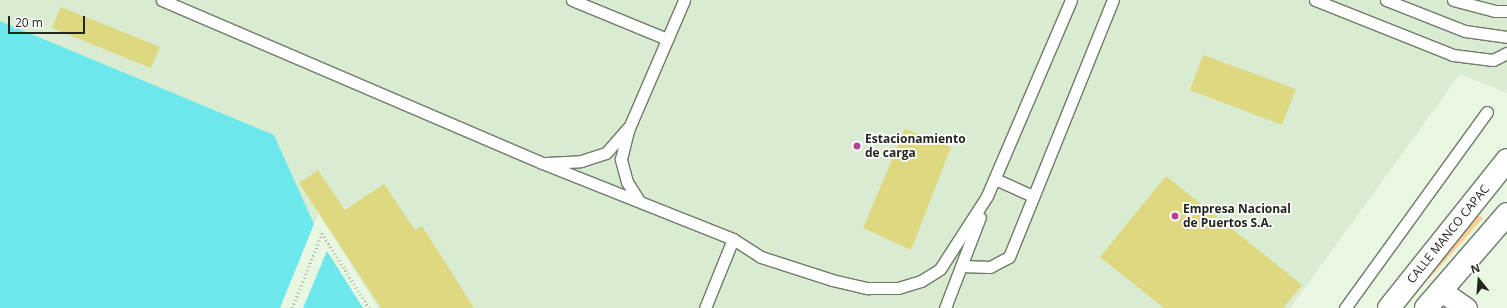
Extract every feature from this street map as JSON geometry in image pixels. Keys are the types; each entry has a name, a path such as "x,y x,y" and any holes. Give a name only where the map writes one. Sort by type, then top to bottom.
{"main road":[{"name":"CALLE MANCO CAPAC","path":"1389,308 1507,160"},
{"path":"1426,308 1506,214 1477,196"}],"street":[{"path":"1440,290 1466,308"}],"lane":[{"path":"162,0 542,163 733,239 761,257 832,280 868,288 898,288 921,281 940,269 988,196"},
{"path":"572,0 667,39"},
{"path":"639,201 627,182 621,159 629,128 684,0"},
{"path":"945,308 995,178 1071,0"},
{"path":"961,266 990,267 1008,257 1112,0"},
{"path":"1316,0 1453,55 1493,60 1507,53"},
{"path":"1386,0 1465,31 1507,37"},
{"path":"1453,0 1495,11 1507,11"},
{"path":"1345,308 1487,112"},
{"path":"542,163 581,161 606,153 629,128"},
{"path":"995,178 1033,196"},
{"path":"705,308 733,239"}],"path":[{"path":"292,308 322,232 369,308"}],"shaded area":[{"path":"0,0 1507,0 1507,93 1460,74 1290,308 379,308 319,214 314,224 274,135 0,21"},
{"path":"1478,215 1483,218 1429,279 1424,277"}],"water":[{"path":"0,21 274,135 314,224 280,308 0,308"},
{"path":"327,251 363,308 303,308"}],"building":[{"path":"61,7 160,47 151,68 52,28"},
{"path":"1203,55 1296,89 1282,125 1190,90"},
{"path":"905,129 951,147 911,250 863,228"},
{"path":"318,170 345,210 384,184 415,230 422,226 474,308 381,308 299,183"},
{"name":"Empresa Nacional de Puertos S.A.","path":"1166,176 1302,285 1283,308 1164,308 1100,257"}],"place":[{"name":"Estacionamiento de carga","path":"857,146"},
{"name":"Empresa Nacional de Puertos S.A.","path":"1175,216"}]}
